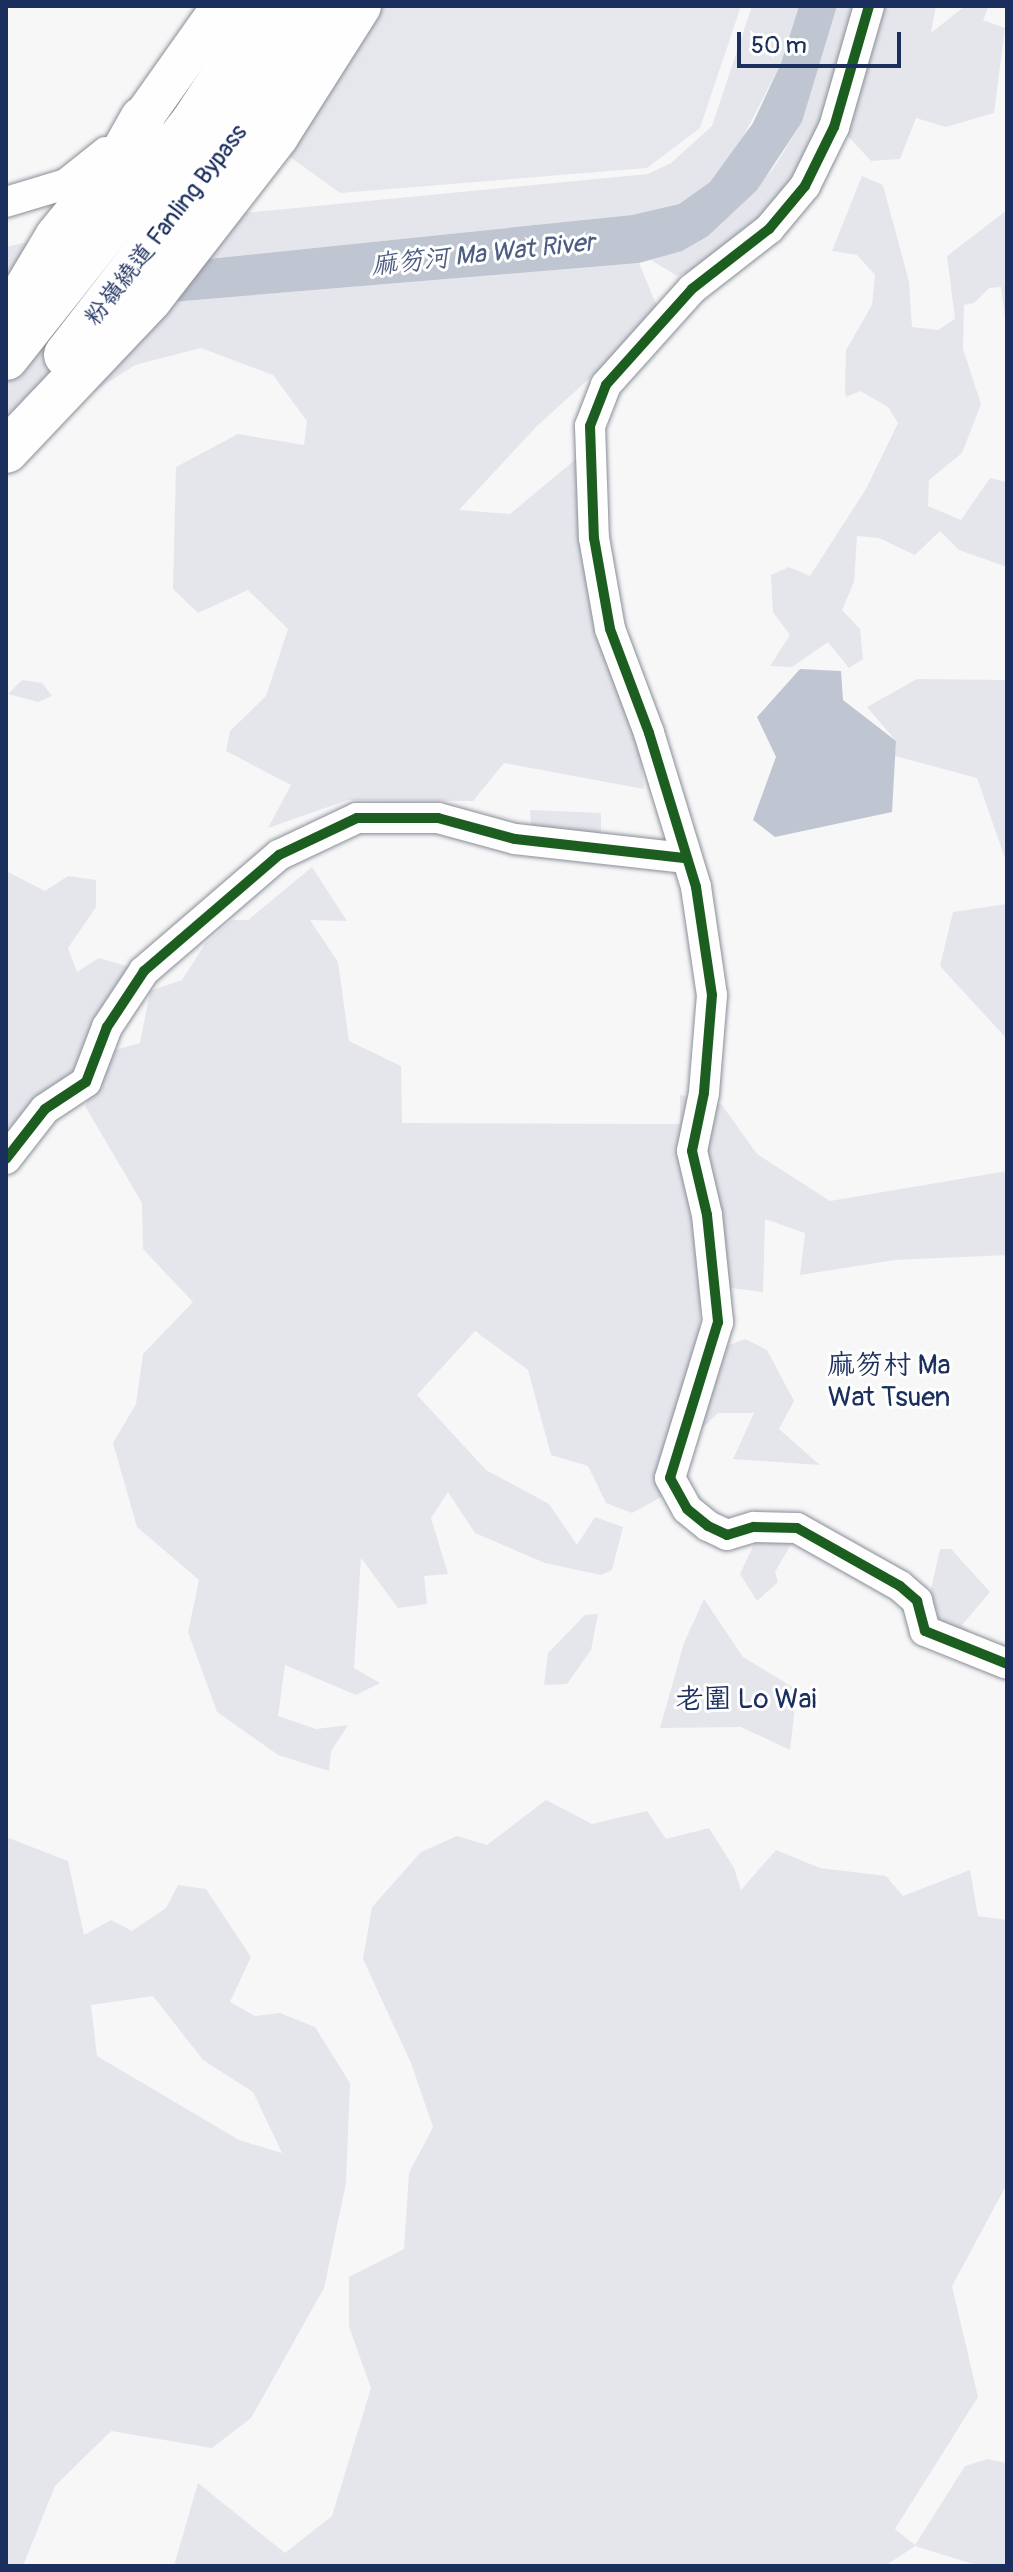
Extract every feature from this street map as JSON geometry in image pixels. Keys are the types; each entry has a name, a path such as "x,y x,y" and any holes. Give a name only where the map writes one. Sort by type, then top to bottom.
{"highway":[{"name":"粉嶺繞道 Fanling Bypass","path":"6,438 161,196 218,88 269,6"},
{"name":"粉嶺繞道 Fanling Bypass","path":"6,358 161,196 251,114 316,6"},
{"path":"6,322 57,237 161,196 277,135 359,6"},
{"path":"6,451 150,299 161,196 142,119"}],"main road":[{"path":"142,119 222,6"}],"street":[{"path":"869,6 834,127 805,186 769,229 692,289 615,374 597,403 590,426 594,538 610,629 649,733 684,858 696,887 712,995 704,1093 692,1151 707,1215 718,1322 670,1478 687,1509 708,1526 727,1535 754,1527 797,1528 900,1586 917,1601 925,1631 1007,1664"},
{"path":"6,202 66,184 142,119"},
{"path":"6,1159 45,1109 86,1082 107,1027 144,971 279,855 357,818 438,818 515,839 684,858"}],"shaded area":[{"path":"375,6 741,6 700,128 647,168 340,193 279,149"},
{"path":"752,6 799,6 781,63 738,147 710,182 679,204 632,215 102,270 6,291 6,247 88,228 648,174 671,163 712,126"},
{"path":"837,6 862,6 813,159 737,252 677,276 651,260 708,236 773,169 802,122"},
{"path":"865,6 936,6 931,33 965,6 988,8 983,20 1005,28 994,113 946,127 916,118 900,159 871,161 833,120"},
{"path":"862,176 883,185 909,282 912,327 938,330 955,319 947,256 1007,210 1007,335 1001,287 989,288 974,303 964,305 963,349 981,404 962,453 929,480 928,506 961,520 990,478 1007,482 1007,567 959,550 940,531 915,555 879,538 857,536 854,582 842,610 860,629 863,659 849,668 828,642 792,667 770,666 790,635 773,612 771,575 789,567 810,576 866,489 898,423 888,407 860,391 846,397 846,350 872,305 875,275 857,255 832,251"},
{"path":"639,263 660,314 536,427 459,510 510,514 576,459 594,622 638,724 644,789 504,763 473,801 348,800 268,828 291,785 226,751 230,731 266,696 288,629 248,590 198,613 173,589 176,467 238,434 304,445 307,421 273,375 201,348 135,365 84,398 6,434 6,333 51,312"},
{"path":"917,679 1007,680 1007,864 977,778 895,756 896,741 867,707"},
{"path":"22,680 42,683 52,696 38,702 8,694"},
{"path":"530,810 601,813 601,843 532,838"},
{"path":"312,867 347,921 310,920 338,962 349,1041 401,1066 402,1123 680,1124 680,1095 722,1105 757,1154 830,1201 1007,1171 1007,1255 895,1260 800,1275 805,1233 765,1219 763,1292 731,1288 701,1292 698,1357 745,1339 767,1350 794,1401 779,1429 820,1465 733,1459 754,1413 718,1413 693,1437 683,1485 632,1513 606,1503 588,1466 551,1455 528,1370 475,1331 417,1395 486,1470 549,1504 577,1545 595,1517 623,1527 612,1570 601,1575 545,1563 475,1533 448,1492 431,1518 448,1574 424,1576 427,1604 398,1608 361,1558 354,1668 380,1683 356,1695 285,1665 278,1716 316,1729 348,1725 331,1751 329,1771 278,1755 217,1712 188,1632 199,1580 137,1527 113,1443 136,1404 143,1354 193,1302 143,1249 142,1203 85,1106 114,1050 140,1043 150,991 182,980 205,944 232,920 248,920"},
{"path":"6,871 45,891 68,876 96,880 96,907 68,948 77,972 99,958 144,971 86,1082 6,1159"},
{"path":"1007,904 1007,1039 940,966 953,912"},
{"path":"794,1539 775,1572 778,1582 757,1601 740,1574 756,1540"},
{"path":"940,1549 951,1549 990,1592 962,1625 984,1646 926,1612"},
{"path":"704,1599 743,1657 797,1690 790,1750 741,1727 660,1728 684,1643"},
{"path":"598,1614 591,1650 567,1684 544,1685 548,1653 585,1615"},
{"path":"546,1800 592,1824 647,1811 666,1839 709,1828 734,1868 741,1890 776,1850 820,1868 886,1876 903,1896 970,1870 978,1916 1007,1920 1007,2184 952,2286 978,2397 895,2529 915,2545 965,2466 987,2459 1007,2463 1007,2566 979,2566 915,2546 885,2566 174,2566 198,2483 285,2553 332,2516 371,2388 349,2327 349,2277 404,2249 409,2173 433,2127 411,2063 363,1959 372,1907 421,1852 457,1836 487,1845"},
{"path":"6,1837 68,1861 84,1935 111,1920 132,1931 166,1908 178,1885 206,1889 251,1957 230,2002 255,2016 280,2013 315,2027 350,2083 346,2183 324,2288 251,2418 212,2448 111,2431 55,2486 23,2566 6,2566","holes":["153,1996 203,2060 253,2092 282,2153 239,2140 97,2056 91,2005"]}],"water":[{"name":"麻笏河 Ma Wat River","path":"799,6 837,6 802,122 757,190 708,236 682,251 639,263 51,312 102,270 632,215 679,204 710,182 753,123 781,63"},
{"path":"800,669 841,671 843,700 896,741 892,812 775,837 753,820 776,757 757,717"}],"cycle path":[{"path":"869,6 834,127 805,186 769,229 692,289 606,385 590,426 594,538 610,629 649,733 696,887 712,995 704,1093 692,1151 707,1215 718,1322 670,1478 687,1509 708,1526 727,1535 754,1527 797,1528 900,1586 917,1601 925,1631 1007,1664"},
{"path":"6,1159 45,1109 86,1082 107,1027 144,971 279,855 357,818 438,818 515,839 684,858"}],"district":[{"name":"麻笏村 Ma Wat Tsuen","path":"889,1382"},
{"name":"老圍 Lo Wai","path":"746,1700"}]}
